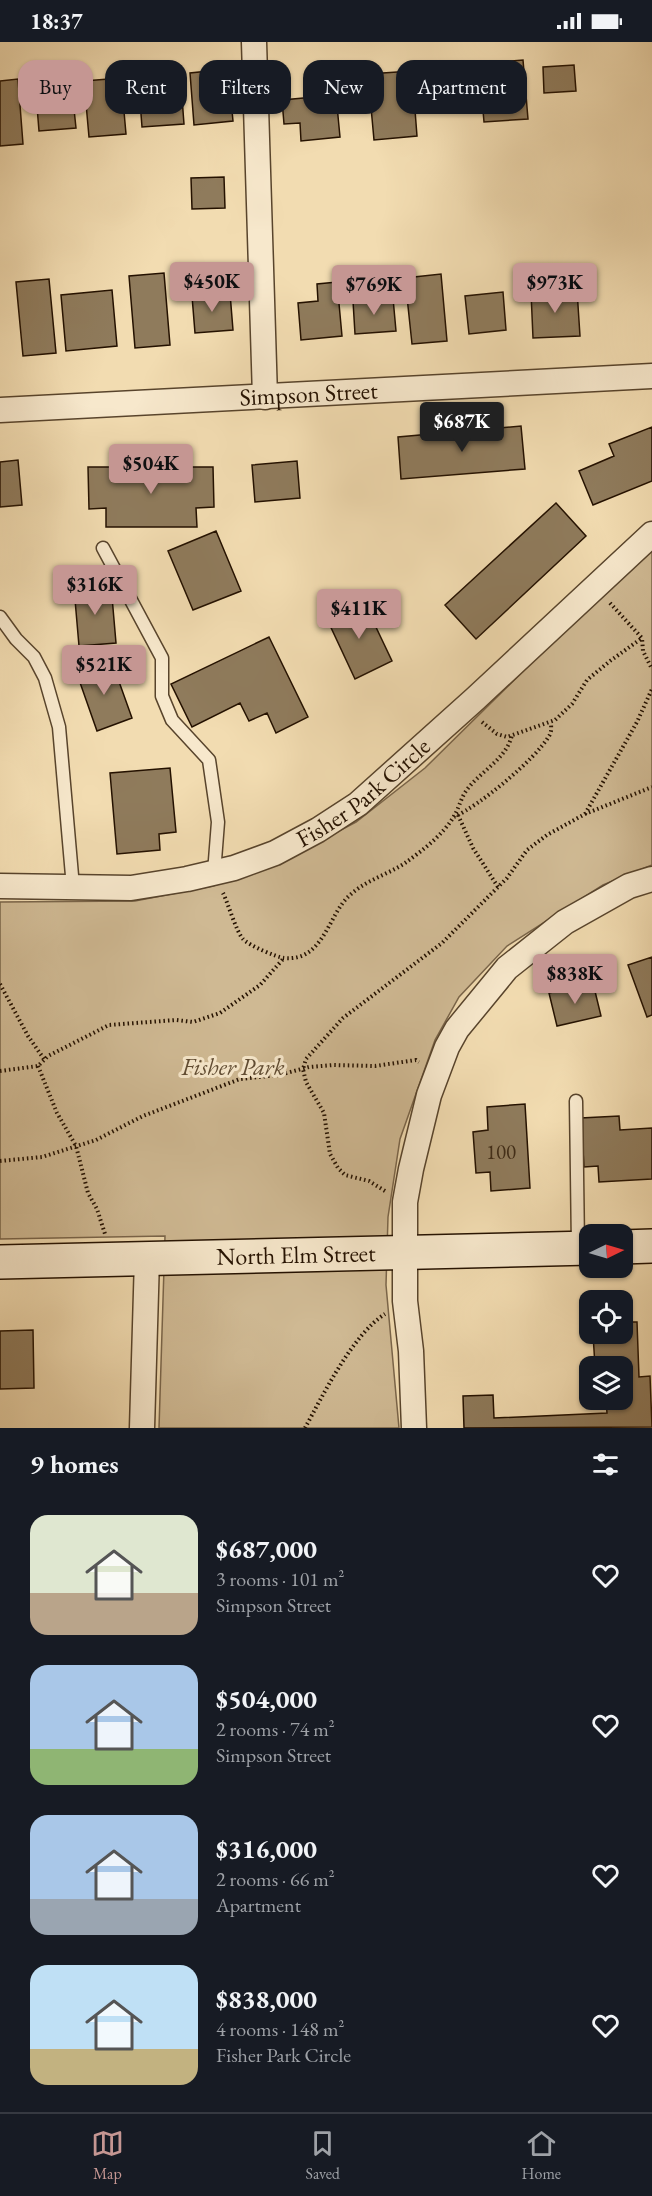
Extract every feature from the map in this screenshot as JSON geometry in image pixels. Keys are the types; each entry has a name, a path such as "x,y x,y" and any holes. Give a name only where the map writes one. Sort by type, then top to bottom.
{"main road":[{"path":"633,1247 652,1246"},
{"name":"North Elm Street","path":"0,1262 579,1248"}],"street":[{"path":"254,42 265,398"},
{"name":"Simpson Street","path":"0,410 265,398 652,376"},
{"name":"Fisher Park Circle","path":"0,886 131,888 234,868 275,853 318,830 358,804 652,534"},
{"path":"414,1428 411,1351 406,1310 405,1202 429,1095 447,1047 458,1029 507,968 565,922 629,886 652,879"},
{"path":"142,1428 147,1258"}],"lane":[{"path":"103,548 162,658 162,696 172,720 209,760 218,822 214,873"},
{"path":"0,618 34,657 45,678 53,703 59,727 73,887"},
{"path":"576,1101 583,1224"}],"path":[{"path":"596,587 642,638 643,651 652,669"},
{"path":"465,708 497,734 507,737 551,722 572,704 587,680 642,638"},
{"path":"585,814 637,722 652,689"},
{"path":"214,873 243,939 256,948 284,958 309,952 321,941 347,897 360,886 403,864 418,853 456,816 468,810 506,780 539,749 551,734 551,722"},
{"path":"498,887 456,816 466,791 509,747 512,735"},
{"path":"405,1202 369,1181 345,1175 338,1168 330,1154 324,1113 306,1082 303,1069 306,1059 343,1018 442,943 498,887 527,850 547,835 585,814 652,787"},
{"path":"0,1071 38,1066 44,1059 109,1025 176,1020 193,1022 220,1012 260,985 284,958"},
{"path":"0,984 28,1036 44,1059"},
{"path":"0,1161 42,1157 96,1140 143,1116 240,1079 279,1075 333,1065 375,1066 416,1060 439,1071"},
{"path":"38,1066 57,1113 76,1146 88,1193 97,1209 114,1259"},
{"path":"305,1428 340,1366 370,1327 383,1315 406,1310"}],"green space":[{"name":"Fisher Park","path":"652,547 652,865 603,885 507,946 459,997 435,1040 400,1139 388,1217 386,1285 399,1428 159,1428 165,1236 0,1239 0,902 135,901 213,886 274,865 356,822 425,768 643,553"}],"building":[{"path":"574,65 576,91 544,93 543,67"},
{"path":"199,72 199,114 232,114 233,121 194,125 190,73"},
{"path":"396,72 396,114 415,114 417,136 374,140 372,114 384,114 384,73"},
{"path":"18,79 18,114 21,114 23,144 0,146 0,81"},
{"path":"105,79 105,114 124,114 126,134 89,137 87,114 93,114 93,80"},
{"path":"303,98 303,114 338,114 340,137 301,141 300,123 284,124 283,114 291,114 291,99"},
{"path":"527,107 528,119 484,122 483,114 527,114"},
{"path":"38,114 75,114 76,128 39,131"},
{"path":"141,114 183,114 184,124 142,127"},
{"path":"224,177 225,208 192,209 191,178"},
{"path":"164,273 170,345 135,348 129,276"},
{"path":"441,274 447,341 412,344 405,278"},
{"path":"49,279 56,353 23,356 16,282"},
{"path":"337,282 342,336 301,340 298,303 318,301 317,284"},
{"path":"112,290 117,346 66,351 61,295"},
{"path":"577,290 580,336 533,338 531,292"},
{"path":"503,292 506,330 469,334 465,296"},
{"path":"230,293 233,330 195,333 192,296"},
{"path":"393,298 396,331 355,334 353,301"},
{"path":"521,426 525,469 401,479 398,437"},
{"path":"652,427 652,481 593,505 579,471 614,456 609,444"},
{"path":"18,460 22,505 0,507 0,462"},
{"path":"297,461 300,498 255,502 252,465"},
{"path":"88,467 213,467 214,507 196,508 197,527 106,527 106,508 89,509"},
{"path":"556,503 586,536 476,639 445,605"},
{"path":"216,531 241,591 193,610 168,551"},
{"path":"111,585 116,643 79,646 74,588"},
{"path":"364,602 392,661 355,679 327,619"},
{"path":"269,637 308,717 276,733 267,713 249,721 240,703 192,727 171,684"},
{"path":"112,662 132,718 97,731 77,674"},
{"path":"170,768 176,832 159,834 160,850 117,854 110,773"},
{"path":"652,957 652,1015 647,1017 628,965"},
{"path":"593,983 601,1016 557,1026 549,993"},
{"path":"525,1104 530,1188 491,1191 490,1172 476,1173 473,1132 488,1130 487,1107"},
{"path":"619,1116 620,1130 652,1128 652,1179 599,1182 598,1166 584,1167 581,1118"},
{"path":"633,1322 637,1322 639,1377 650,1376 652,1427 464,1428 463,1396 493,1395 494,1418 633,1410 633,1356 594,1356 594,1344 633,1344"},
{"path":"33,1330 34,1388 0,1389 0,1331"}]}
